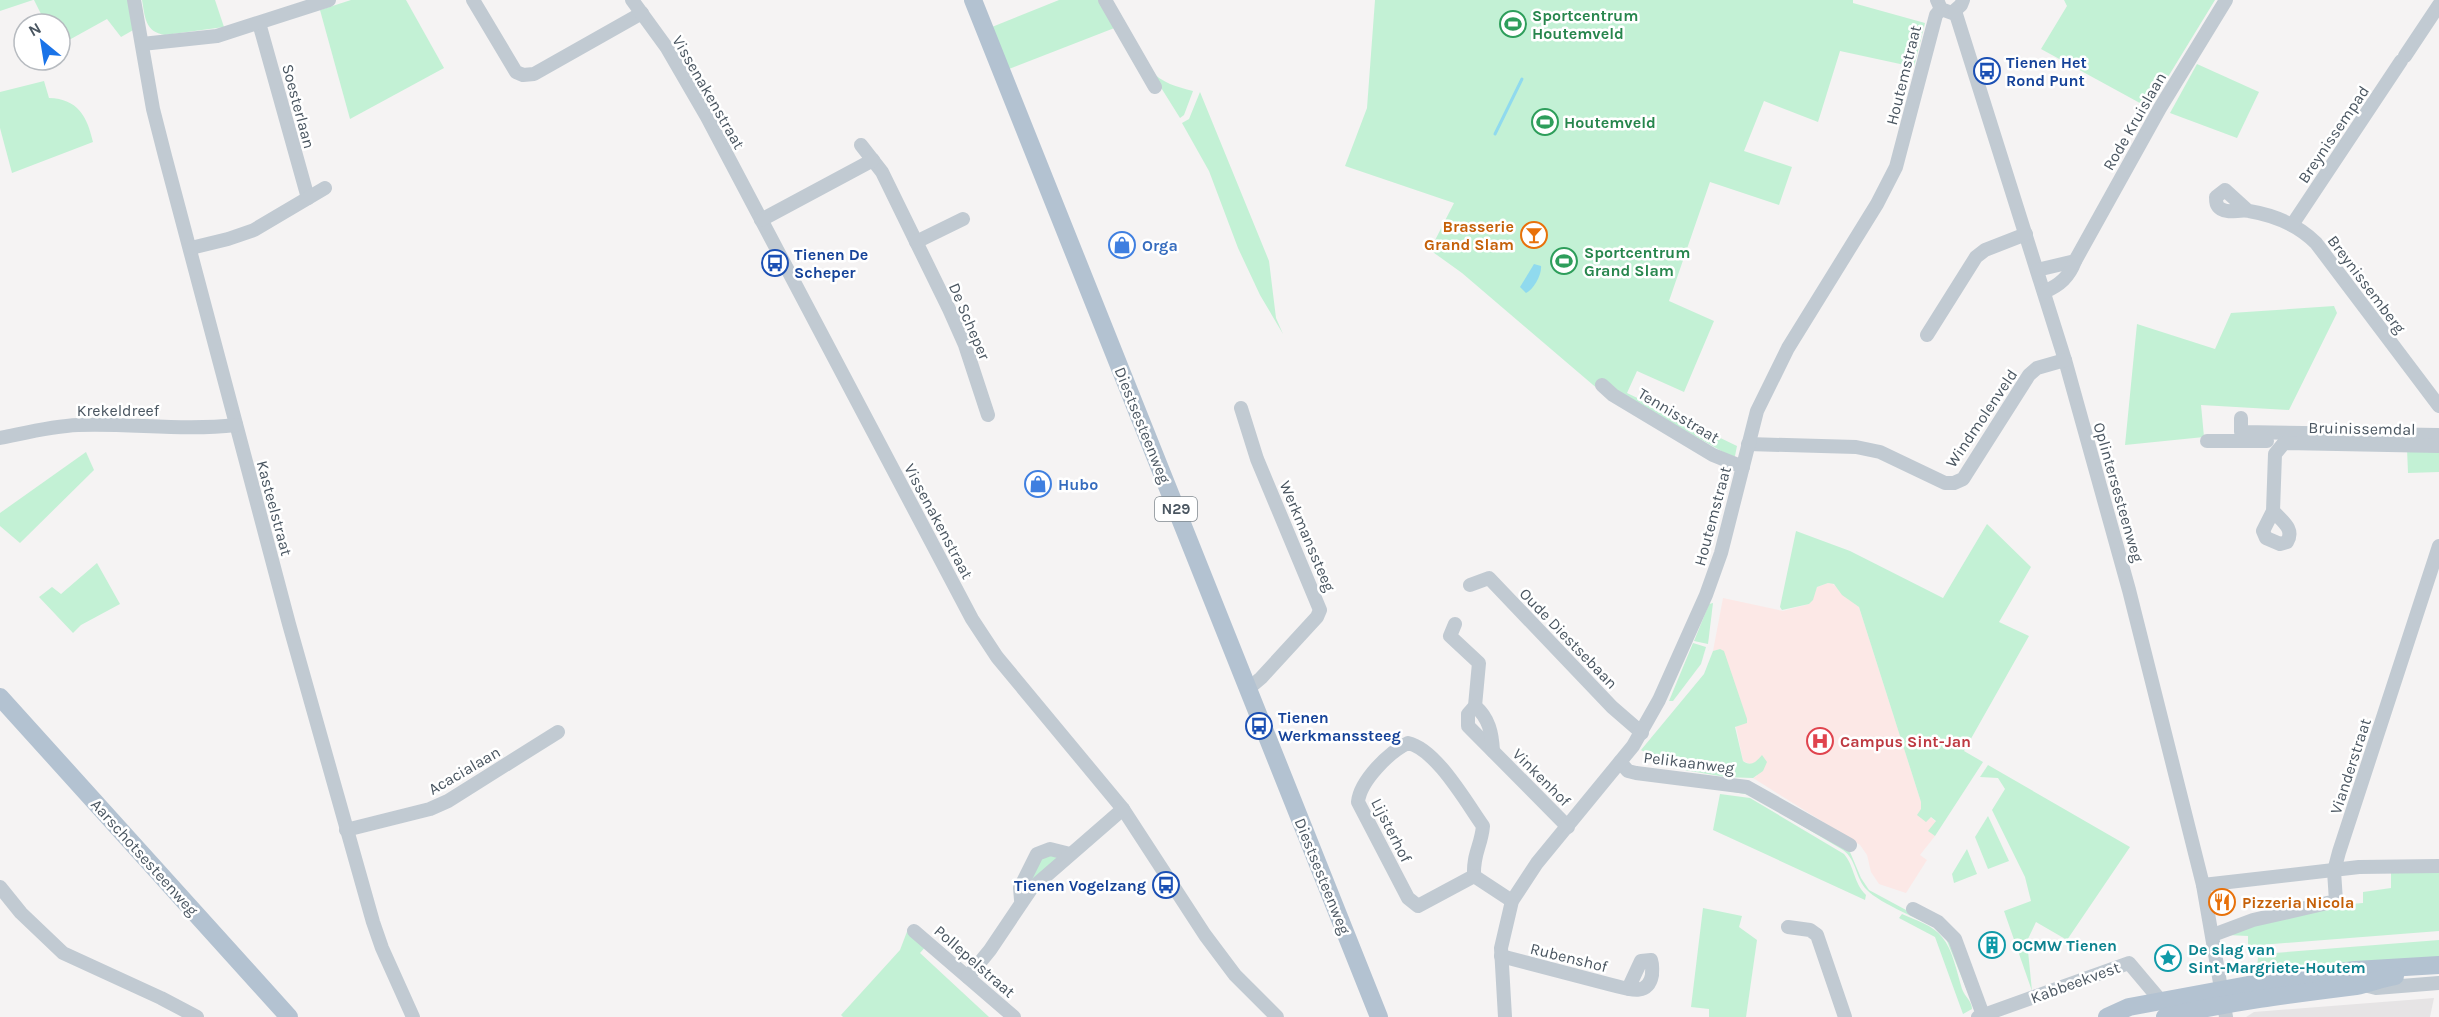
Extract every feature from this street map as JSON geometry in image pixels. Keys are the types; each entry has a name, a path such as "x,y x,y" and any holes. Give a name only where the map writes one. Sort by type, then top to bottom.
{"main road":[{"name":"Diestsesteenweg","path":"973,0 1380,1017"},
{"name":"Aarschotsesteenweg","path":"0,697 289,1017"},
{"path":"2225,1003 2355,970 2439,964"},
{"path":"2108,1017 2129,1007 2163,1009 2225,1003 2363,985 2379,978 2439,971"}],"street":[{"name":"Kasteelstraat","path":"134,0 153,110 346,830 382,948 413,1017"},
{"path":"142,44 218,36 329,0"},
{"path":"473,0 516,72 523,75 534,74 642,13"},
{"name":"Vissenakenstraat","path":"632,0 686,80 972,619 997,657 1123,809 1205,935 1236,975 1277,1017"},
{"path":"1104,0 1155,87"},
{"name":"Rode Kruislaan","path":"2044,292 2058,286 2070,273 2160,108 2226,0"},
{"name":"Oplintersesteenweg","path":"1949,5 2026,234 2065,360 2129,590 2203,885 2225,1003"},
{"name":"Houtemstraat","path":"1505,1017 1502,935 1512,901 1537,863 1642,733 1707,595 1729,530 1757,411 1775,372 1877,204 1896,167 1936,15 1949,5"},
{"name":"Breynissempad","path":"2292,225 2439,5"},
{"name":"Soesterlaan","path":"259,23 308,198"},
{"name":"De Scheper","path":"861,145 882,172 965,345 988,415"},
{"path":"761,220 873,160"},
{"path":"191,248 254,230 325,188"},
{"name":"Breynissemberg","path":"2247,210 2292,225 2305,232 2316,243 2439,406"},
{"path":"916,242 963,219"},
{"path":"1927,335 1976,257 1985,250 2026,234"},
{"path":"2037,270 2075,261"},
{"name":"Windmolenveld","path":"1748,444 1856,447 1880,452 1945,483 1954,483 1962,479 2029,375 2037,368 2065,360"},
{"name":"Tennisstraat","path":"1602,385 1613,395 1713,454 1743,468"},
{"name":"Werkmanssteeg","path":"1241,408 1257,459 1320,610 1317,617 1248,689"},
{"path":"2241,418 2241,432 2439,435"},
{"name":"Krekeldreef","path":"0,438 75,425 201,429 236,426"},
{"name":"Bruinissemdal","path":"2207,441 2439,446"},
{"path":"2273,511 2275,454 2284,443"},
{"name":"Vianderstraat","path":"2334,871 2439,546"},
{"name":"Oude Diestsebaan","path":"1470,585 1489,578 1612,707 1642,733"},
{"name":"Vinkenhof","path":"1455,624 1450,636 1479,663 1475,706 1468,714 1468,726 1568,827"},
{"name":"Acacialaan","path":"346,830 430,808 448,801 558,732"},
{"name":"Lijsterhof","path":"1408,743 1419,746 1432,756 1483,826 1482,836 1473,859 1474,876 1418,906 1408,898 1358,802 1359,789 1396,749 1408,743"},
{"name":"Pelikaanweg","path":"1620,762 1628,771 1636,773 1748,787 1850,845"},
{"path":"968,977 990,950 1031,889 1123,809"},
{"path":"1021,903 1020,888 1037,854 1050,849 1070,854"},
{"path":"2203,885 2359,867 2439,866"},
{"path":"2213,935 2253,920 2336,901 2334,871"},
{"path":"1474,876 1512,901"},
{"path":"0,887 40,933 63,953 161,998 196,1017"},
{"path":"1913,909 1938,922 1954,939 1980,1016"},
{"path":"1788,927 1810,930 1817,935 1845,1017"},
{"name":"Pollepelstraat","path":"914,931 1014,1017"},
{"name":"Rubenshof","path":"1501,956 1628,989"},
{"name":"Kabbeekvest","path":"1980,1016 2011,1012 2129,963 2163,1009"},
{"path":"2363,985 2376,988 2439,983"}],"shaded area":[{"name":"Campus Sint-Jan","path":"1828,583 1833,584 1859,607 1921,802 1921,809 1936,822 1929,831 1935,836 1920,855 1927,860 1906,893 1879,884 1871,872 1867,855 1860,845 1753,778 1757,776 1756,763 1750,764 1743,761 1720,649 1713,651 1723,598 1783,611 1809,604 1817,587"},
{"path":"2434,998 2430,1017 2246,1017 2254,1012"}],"green space":[{"path":"0,0 33,0 0,11"},
{"path":"34,0 129,0 135,29 121,37 107,19 72,38 72,12 40,12"},
{"path":"142,0 215,0 224,27 165,35 158,33 153,31 147,23"},
{"path":"351,0 406,0 444,68 350,119 320,10"},
{"path":"1059,0 1101,0 1117,27 1009,69 992,27"},
{"path":"1375,0 1853,0 1853,3 1925,23 1914,67 1840,51 1818,122 1764,101 1744,151 1792,167 1779,205 1710,182 1669,301 1714,321 1684,392 1637,371 1627,393 1737,446 1735,456 1730,456 1619,393 1606,396 1462,273 1430,250 1454,203 1345,166 1367,108"},
{"path":"2064,0 2215,0 2149,108 2041,49 2067,6"},
{"path":"2197,64 2259,92 2237,138 2170,113"},
{"path":"1150,70 1165,81 1193,91 1184,115 1180,118"},
{"path":"44,81 49,98 67,102 80,111 88,124 93,142 12,173 0,128 0,92"},
{"path":"1200,92 1269,261 1276,318 1283,334 1260,295 1238,248 1209,171 1182,123 1189,119"},
{"path":"2334,306 2337,313 2289,410 2201,405 2204,437 2125,445 2137,324 2215,349 2231,313"},
{"path":"2407,448 2439,449 2439,472 2408,473"},
{"path":"86,452 94,470 20,543 0,526 0,513"},
{"path":"1987,524 2031,567 1999,622 2029,636 1964,751 1983,762 1935,836 1928,831 1936,821 1931,817 1926,822 1917,815 1921,809 1921,802 1859,607 1842,595 1834,584 1828,583 1817,587 1813,600 1809,604 1782,610 1780,607 1796,531 1850,551 1943,598"},
{"path":"97,563 120,604 81,625 73,633 39,597 52,587 61,594"},
{"path":"1713,603 1708,644 1694,641 1709,604"},
{"path":"1693,643 1706,647 1701,664 1673,701 1669,701"},
{"path":"1720,649 1724,651 1747,719 1747,723 1735,727 1743,761 1748,764 1753,763 1762,755 1767,762 1763,771 1753,778 1725,777 1673,768 1641,750 1704,674 1713,651"},
{"path":"1988,765 2130,847 2067,940 2036,922 2027,941 2032,991 2004,911 2031,901 2025,877 1992,810 2005,789 1998,778 1980,777"},
{"path":"1723,787 1753,793 1850,852 1869,890 1945,931 1953,944 1974,1000 1968,993 1943,931 1873,895 1863,885 1851,859 1843,850 1750,795 1722,790"},
{"path":"1720,794 1750,798 1844,854 1866,895 1865,900 1713,830"},
{"path":"1988,816 2009,861 1988,869 1975,837"},
{"path":"1967,849 1977,874 1954,883 1952,874"},
{"path":"1040,855 1057,856 1057,859 1030,884"},
{"path":"2439,872 2439,931 2248,946 2248,936 2227,935 2259,922 2294,913 2363,903 2363,892 2391,888 2391,873"},
{"path":"1703,908 1742,916 1739,927 1757,940 1746,1017 1709,1017 1709,1009 1691,1007"},
{"path":"1902,914 1929,926 1946,942 1962,989 1972,1009 1963,1014 1935,937 1899,918"},
{"path":"908,929 927,945 920,953 989,1017 843,1017 841,1015 900,950"},
{"path":"2439,940 2439,962 2263,976 2262,970 2257,969 2258,957 2261,954"}],"water":[{"path":"1534,264 1541,266 1539,277 1535,285 1526,293 1520,287"}],"waterway":[{"path":"1495,134 1522,79"}],"place":[{"name":"Sportcentrum Houtemveld","path":"1513,24"},
{"name":"Tienen Het Rond Punt","path":"1987,71"},
{"name":"Houtemveld","path":"1545,122"},
{"name":"Brasserie Grand Slam","path":"1534,235"},
{"name":"Orga","path":"1122,245"},
{"name":"Sportcentrum Grand Slam","path":"1564,261"},
{"name":"Tienen De Scheper","path":"775,263"},
{"name":"Hubo","path":"1038,484"},
{"name":"Tienen Werkmanssteeg","path":"1259,726"},
{"name":"Campus Sint-Jan","path":"1820,741"},
{"name":"Tienen Vogelzang","path":"1166,885"},
{"name":"Pizzeria Nicola","path":"2222,902"},
{"name":"OCMW Tienen","path":"1992,945"},
{"name":"De slag van Sint-Margriete-Houtem","path":"2168,958"}]}
